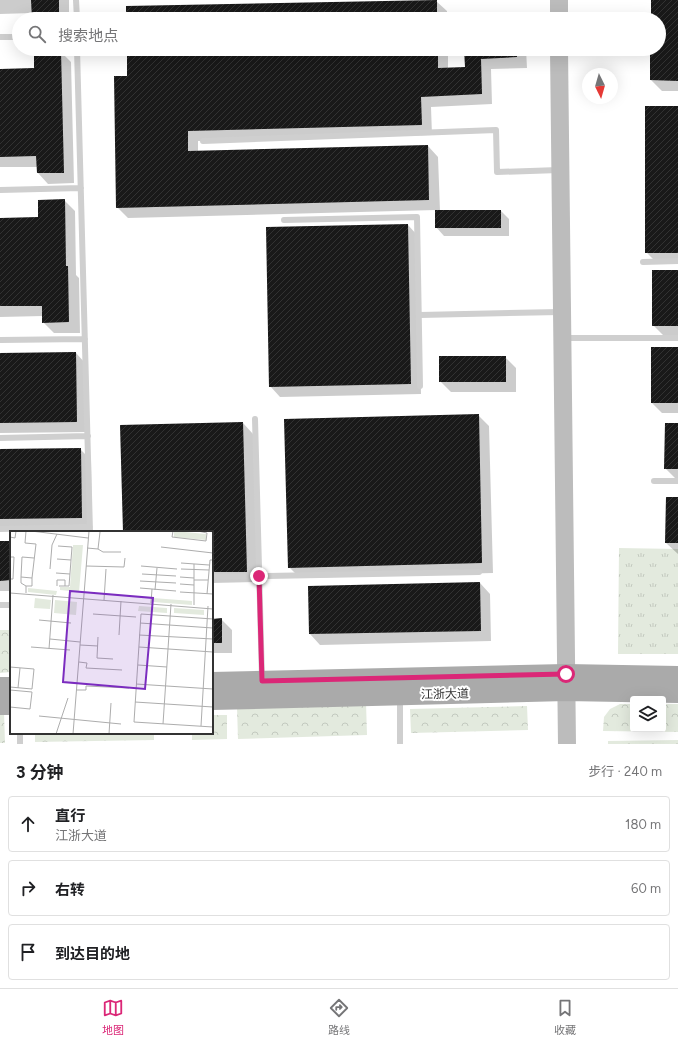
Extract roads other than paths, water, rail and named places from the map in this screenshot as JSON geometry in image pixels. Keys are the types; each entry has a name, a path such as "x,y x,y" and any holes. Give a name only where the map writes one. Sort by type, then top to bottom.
{"main road":[{"path":"559,0 559,12"},
{"path":"559,56 567,744"},
{"name":"江浙大道","path":"213,682 262,690 400,695 678,676"},
{"name":"江浙大道","path":"213,700 262,690 566,683 678,693"}],"lane":[{"path":"76,0 77,12"},
{"path":"0,37 12,37"},
{"path":"0,529 90,530 77,56"},
{"path":"203,141 496,130 497,172 560,170"},
{"path":"0,190 81,188"},
{"path":"284,220 418,217 420,386"},
{"path":"643,262 678,261"},
{"path":"420,315 562,312"},
{"path":"0,340 85,338"},
{"path":"562,338 678,338"},
{"path":"255,419 262,690"},
{"path":"0,438 88,436"},
{"path":"654,481 678,481"},
{"path":"213,577 479,572"},
{"path":"400,695 400,744"}]}
